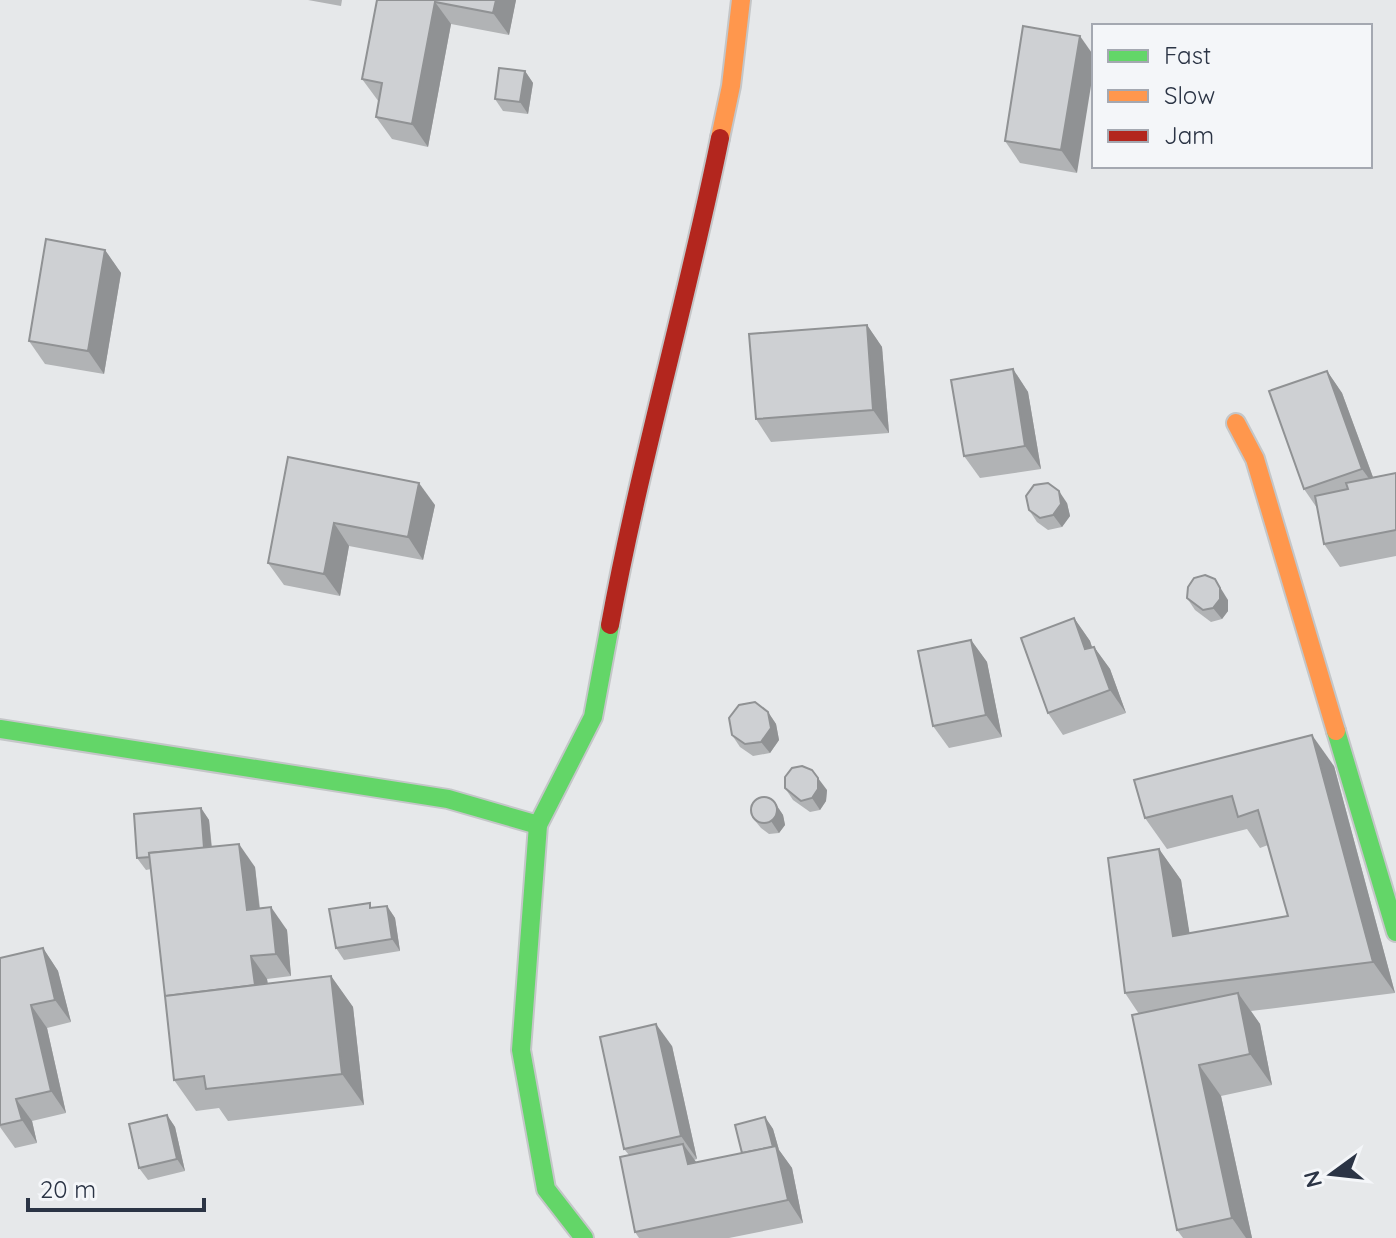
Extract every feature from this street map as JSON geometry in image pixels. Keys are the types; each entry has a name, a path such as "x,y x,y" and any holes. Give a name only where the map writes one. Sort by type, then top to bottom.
{"street":[{"path":"584,1238 546,1189 521,1050 538,825 593,717 624,550 691,280 728,101 741,0"},
{"path":"1236,423 1255,459 1396,932"},
{"path":"0,729 448,799 538,825"}],"building":[{"path":"377,0 496,0 493,13 435,2 412,124 376,117 382,83 362,79"},
{"path":"1023,26 1080,36 1061,150 1005,141"},
{"path":"499,68 525,71 520,102 495,99"},
{"path":"46,239 105,250 88,351 29,341"},
{"path":"867,325 873,410 756,419 749,334"},
{"path":"1013,369 1025,446 964,456 951,380"},
{"path":"1327,371 1362,469 1304,489 1269,391"},
{"path":"288,457 419,483 408,537 334,523 324,574 268,563"},
{"path":"1396,473 1396,530 1324,544 1315,496 1348,489 1346,483"},
{"path":"1048,483 1059,491 1061,504 1053,515 1040,518 1029,510 1026,496 1034,485"},
{"path":"1205,575 1215,579 1220,588 1220,599 1213,608 1203,610 1187,598 1188,587 1194,578"},
{"path":"1074,618 1085,649 1094,647 1110,690 1048,713 1021,638"},
{"path":"971,640 986,715 933,726 918,651"},
{"path":"755,702 768,712 771,728 761,742 745,744 732,735 729,718 739,705"},
{"path":"1312,735 1373,962 1125,993 1108,858 1159,849 1173,936 1288,916 1258,810 1238,817 1232,796 1145,818 1134,780"},
{"path":"802,766 812,770 818,778 818,789 812,798 801,801 785,788 785,777 792,768"},
{"path":"764,797 773,801 777,810 773,819 764,823 755,819 751,810 755,801"},
{"path":"201,808 204,848 149,853 150,857 137,858 134,814"},
{"path":"239,844 247,910 271,907 276,954 251,956 255,985 165,996 149,853"},
{"path":"370,903 370,908 387,906 392,939 336,948 329,909"},
{"path":"43,948 55,1000 31,1005 51,1091 16,1099 22,1120 0,1125 0,958"},
{"path":"331,976 342,1074 206,1089 204,1076 174,1080 165,996"},
{"path":"1238,993 1250,1054 1199,1065 1232,1218 1177,1230 1132,1015"},
{"path":"656,1024 681,1136 624,1149 600,1037"},
{"path":"167,1115 177,1159 139,1168 129,1124"},
{"path":"765,1117 773,1147 742,1153 735,1125"},
{"path":"683,1144 688,1164 776,1146 788,1200 635,1232 620,1157"}],"traffic: fast":[{"path":"584,1238 546,1189 521,1050 538,825 593,717 610,625"},
{"path":"0,729 448,799 538,825"},
{"path":"1336,731 1396,932"}],"traffic: slow":[{"path":"720,138 731,86 741,0"},
{"path":"1236,423 1255,459 1336,731"}],"traffic: jam":[{"path":"610,625 635,503 720,138"}]}
